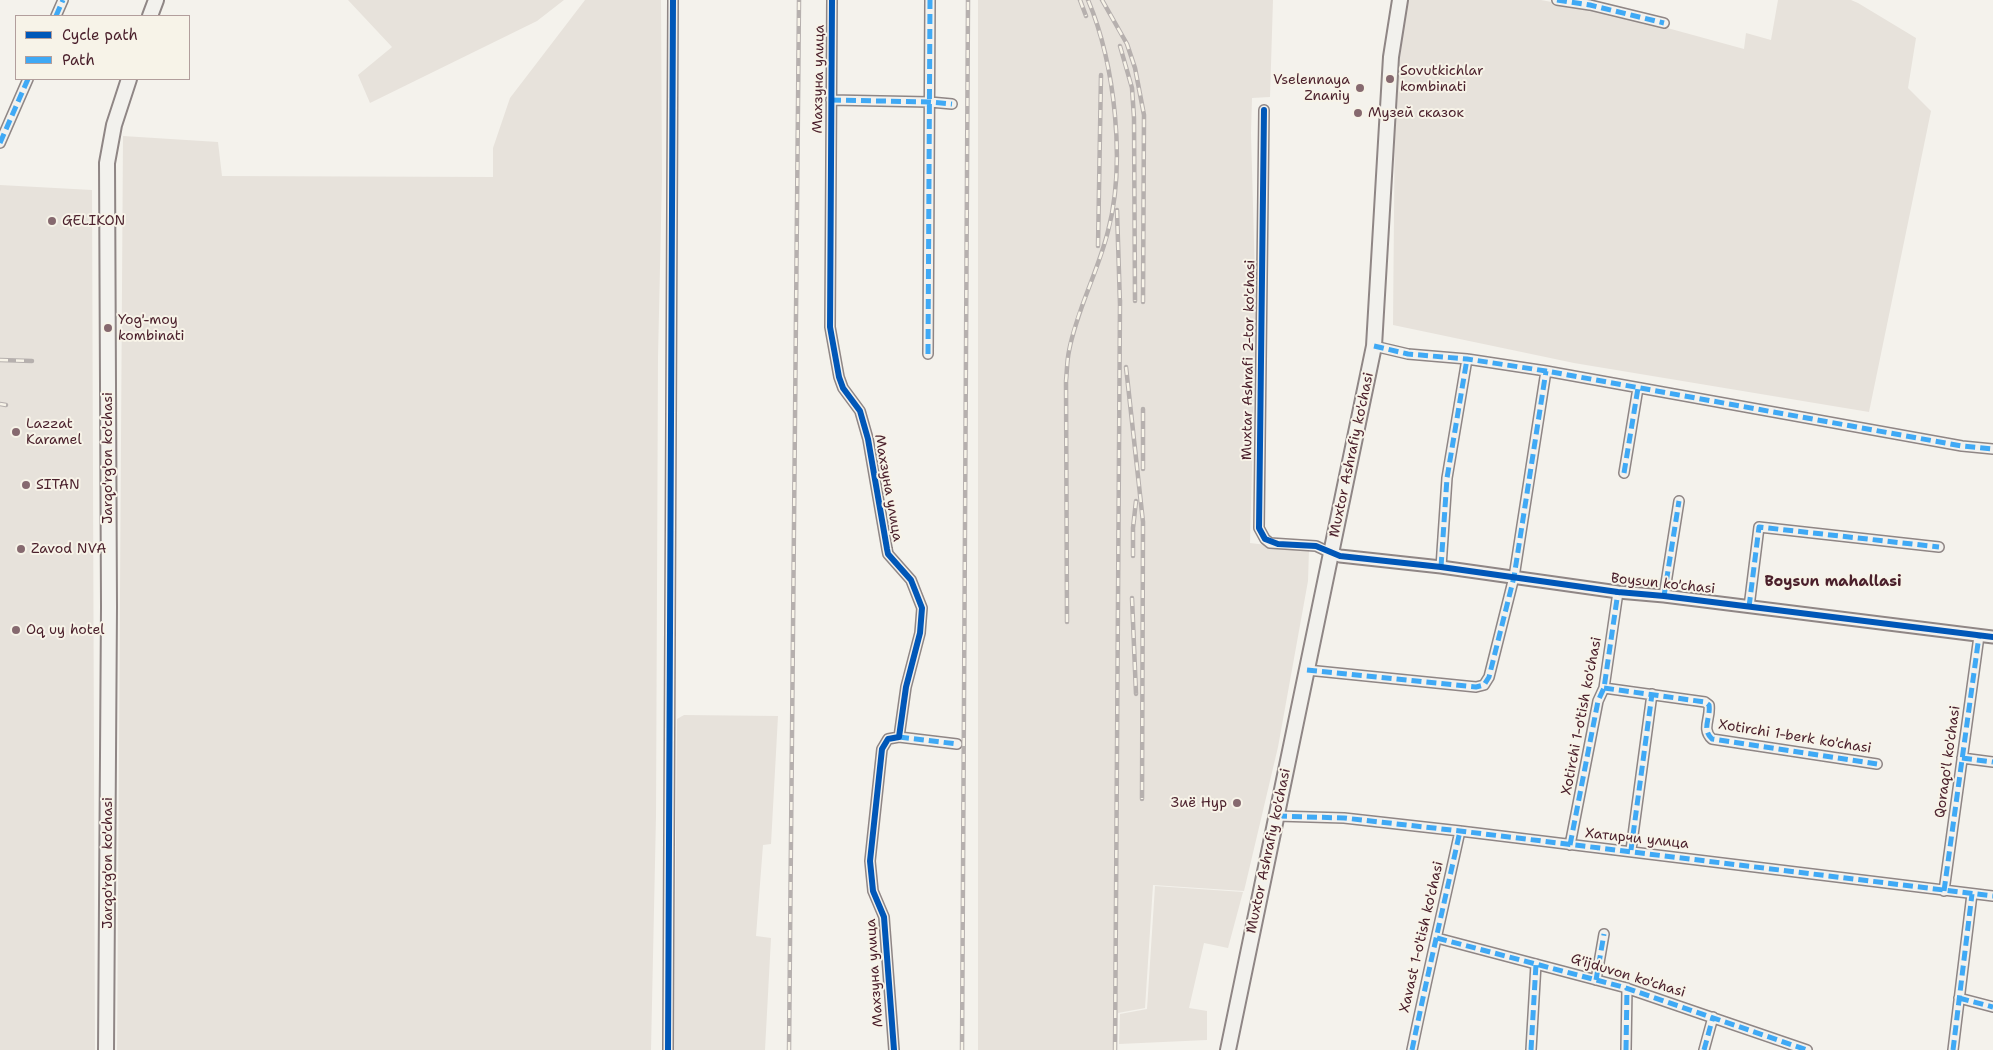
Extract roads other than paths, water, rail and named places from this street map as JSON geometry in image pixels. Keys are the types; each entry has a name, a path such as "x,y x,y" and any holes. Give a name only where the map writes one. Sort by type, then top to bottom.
{"main road":[{"path":"142,15 148,0"},
{"path":"150,15 156,0"},
{"name":"Muxtor Ashrafiy ko'chasi","path":"1228,1050 1374,346 1391,57 1400,0"},
{"name":"Jarqo'rg'on ko'chasi","path":"99,1050 102,617 100,162 106,128 121,80"},
{"name":"Jarqo'rg'on ko'chasi","path":"106,1050 109,617 108,163 114,125 129,80"}],"street":[{"path":"56,15 64,0"},
{"path":"668,1050 672,0"},
{"name":"Махзуна улица","path":"832,0 830,327 839,377 843,388 860,412 868,439 888,554 911,580 922,608 920,633 906,687 899,737 888,739 882,749 870,860 873,891 884,917 894,1050"},
{"path":"928,354 930,0"},
{"path":"1557,0 1590,5 1664,23"},
{"path":"0,143 28,80"},
{"path":"831,100 952,104"},
{"name":"Muxtar Ashrafi 2-tor ko'chasi","path":"1264,110 1259,528 1265,539 1270,542 1316,546 1331,553"},
{"path":"1374,346 1408,354 1467,359 1546,371 1962,446 1993,449"},
{"path":"1442,567 1447,478 1467,359"},
{"path":"1308,670 1476,687 1484,685 1488,677 1514,577 1546,371"},
{"path":"1624,473 1638,388"},
{"path":"1664,596 1679,501"},
{"path":"1749,607 1759,527 1939,547"},
{"name":"Boysun ko'chasi","path":"1331,553 1340,556 1442,567 1618,592 1664,596 1979,636 1993,636"},
{"name":"Xotirchi 1-o'tish ko'chasi","path":"1570,845 1598,701 1604,688 1618,592"},
{"name":"Qoraqo'l ko'chasi","path":"1944,891 1979,636"},
{"name":"Xotirchi 1-berk ko'chasi","path":"1604,688 1705,702 1709,705 1710,711 1706,730 1707,735 1712,739 1877,764"},
{"path":"1631,850 1652,694"},
{"path":"899,737 957,744"},
{"path":"1962,758 1993,762"},
{"name":"Хатирчи улица","path":"1277,816 1344,818 1570,845 1631,850 1993,896"},
{"name":"Xavast 1-o'tish ko'chasi","path":"1412,1050 1429,965 1437,938 1460,831"},
{"path":"1952,1050 1972,894"},
{"path":"1596,980 1604,934"},
{"name":"G'ijduvon ko'chasi","path":"1437,938 1627,988 1807,1050"},
{"path":"1531,1050 1536,964"},
{"path":"1626,1050 1627,988"},
{"path":"1959,998 1993,1007"},
{"path":"1704,1050 1714,1017"}],"railway":[{"path":"789,1050 799,0"},
{"path":"962,1050 968,0"},
{"path":"1080,0 1086,16"},
{"path":"1067,622 1066,381 1068,358 1077,320 1108,231 1116,176 1117,145 1111,84 1105,54 1088,0"},
{"path":"1102,0 1127,44 1135,68 1144,115 1143,302"},
{"path":"1120,46 1132,88 1134,118 1135,301"},
{"path":"1098,246 1101,75"},
{"path":"1117,210 1120,305"},
{"path":"1115,1050 1120,300"},
{"path":"0,360 32,361"},
{"path":"1126,367 1143,522 1142,799"},
{"path":"0,404 6,405"},
{"path":"1143,409 1143,469"},
{"path":"1133,556 1133,528 1136,501"},
{"path":"1132,598 1136,694"}],"place":[{"name":"Sovutkichlar kombinati","path":"1390,79"},
{"name":"Vselennaya Znaniy","path":"1360,88"},
{"name":"Музей сказок","path":"1358,113"},
{"name":"GELIKON","path":"52,221"},
{"name":"Yog'-moy kombinati","path":"108,328"},
{"name":"Lazzat Karamel","path":"16,432"},
{"name":"SITAN","path":"26,485"},
{"name":"Zavod NVA","path":"21,549"},
{"name":"Oq uy hotel","path":"16,630"},
{"name":"Зиё Нур","path":"1237,803"}],"district":[{"name":"Boysun mahallasi","path":"1833,582"}]}
